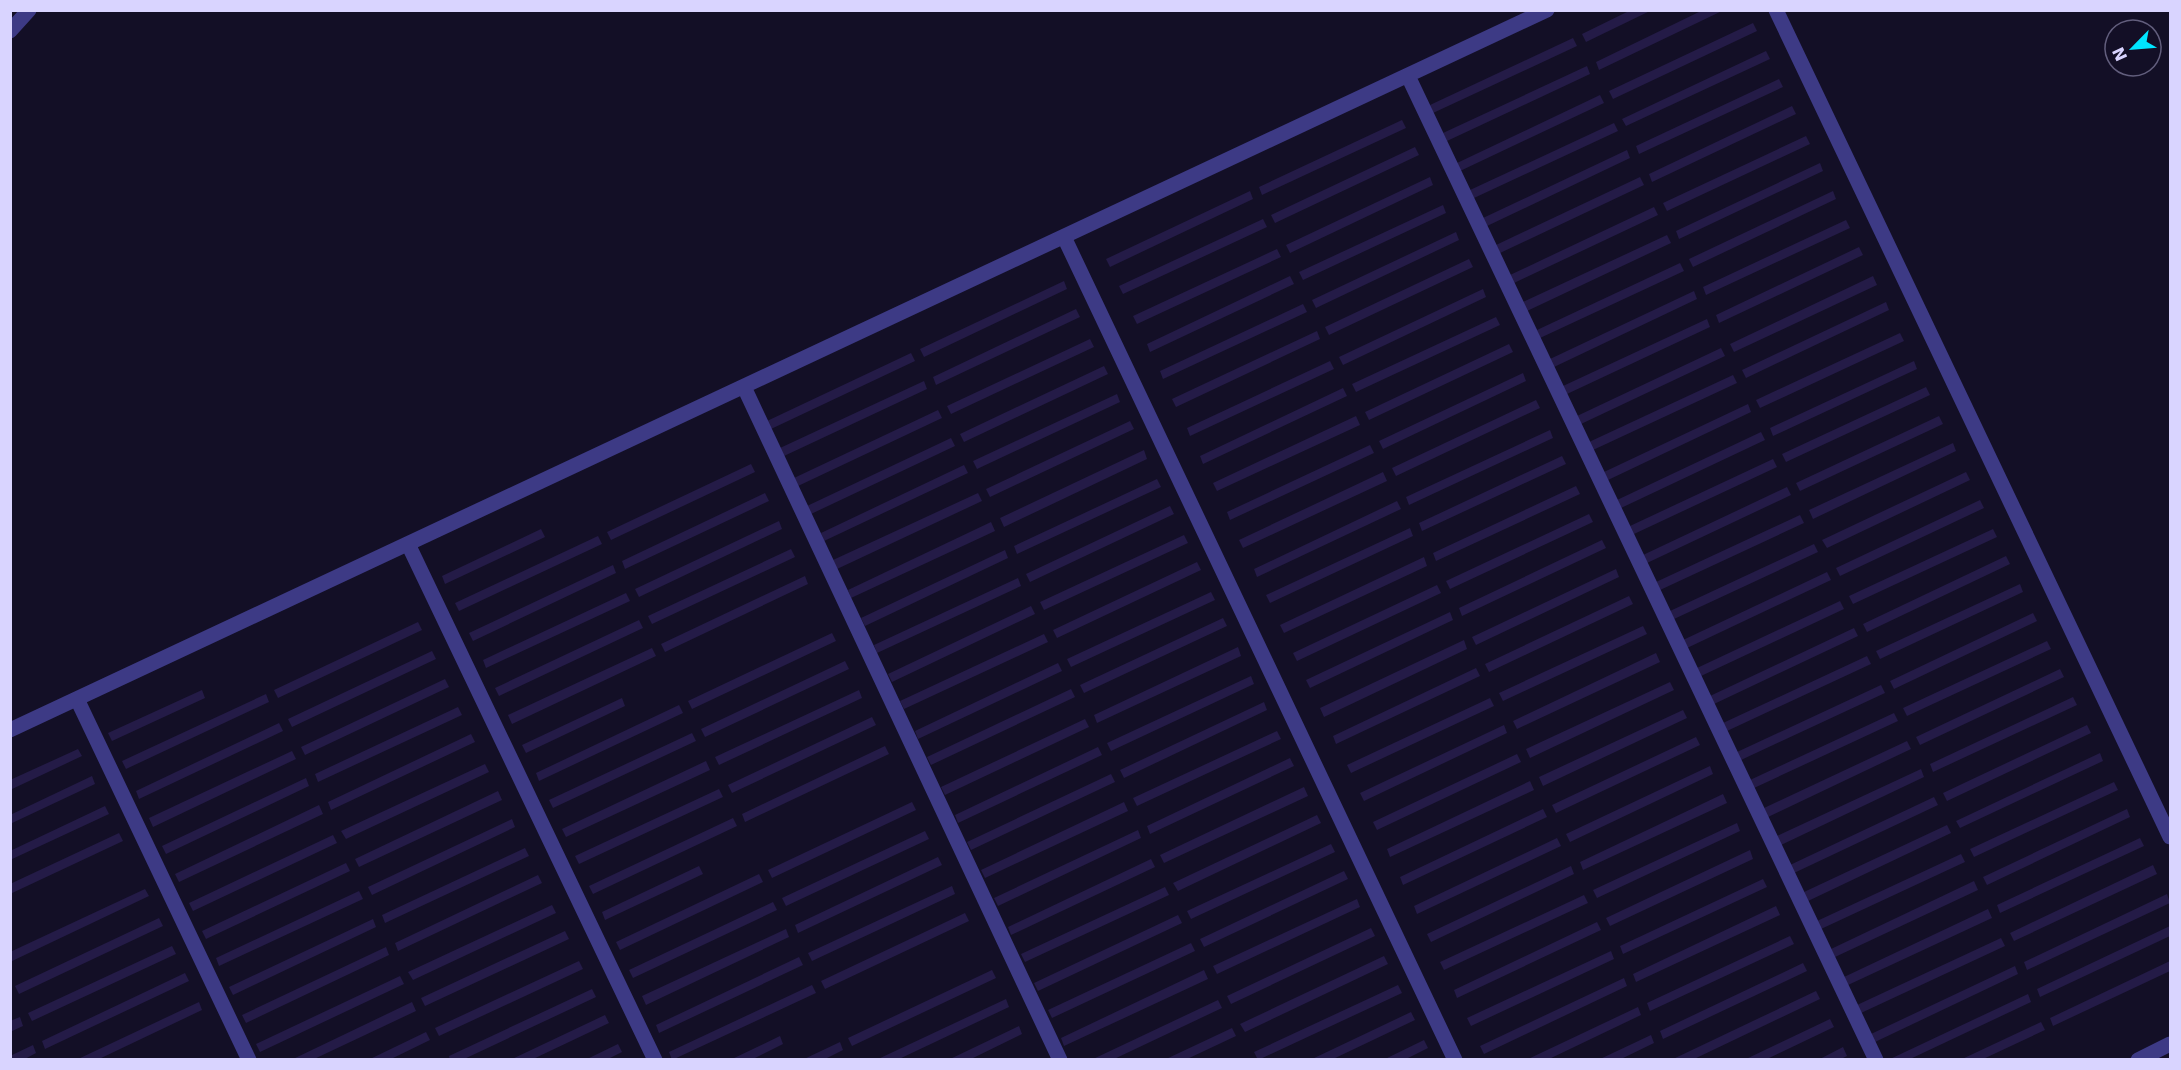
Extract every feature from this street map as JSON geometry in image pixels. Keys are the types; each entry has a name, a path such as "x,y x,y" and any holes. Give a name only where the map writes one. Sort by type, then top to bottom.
{"lane":[{"path":"10,31 29,10"},
{"path":"10,730 1547,10"},
{"path":"1776,10 2170,837"},
{"path":"1408,76 1876,1059"},
{"path":"1064,237 1455,1059"},
{"path":"744,387 1060,1059"},
{"path":"408,544 655,1059"},
{"path":"77,699 249,1059"},
{"path":"2138,1059 2170,1044"}],"building":[{"path":"1631,10 1652,10 1586,42 1582,34"},
{"path":"1703,10 1724,10 1599,70 1596,62"},
{"path":"1753,23 1757,31 1613,99 1609,91"},
{"path":"1573,38 1577,46 1433,113 1430,105"},
{"path":"1766,51 1770,59 1626,126 1622,119"},
{"path":"1587,66 1590,74 1447,141 1443,133"},
{"path":"1779,79 1783,87 1639,154 1636,146"},
{"path":"1600,95 1604,103 1460,171 1457,163"},
{"path":"1792,106 1796,114 1652,182 1649,174"},
{"path":"1402,120 1406,128 1262,195 1259,187"},
{"path":"1614,123 1618,131 1474,198 1470,190"},
{"path":"1806,136 1810,144 1667,211 1663,203"},
{"path":"1415,147 1419,155 1275,223 1271,215"},
{"path":"1627,150 1630,158 1487,226 1483,218"},
{"path":"1820,163 1823,171 1679,239 1676,231"},
{"path":"1430,177 1433,185 1290,253 1286,245"},
{"path":"1640,177 1644,185 1500,253 1496,245"},
{"path":"1250,191 1253,199 1110,267 1106,259"},
{"path":"1833,191 1836,199 1693,267 1689,259"},
{"path":"1443,205 1446,213 1303,280 1299,272"},
{"path":"1654,207 1658,215 1514,283 1510,275"},
{"path":"1263,219 1267,227 1123,294 1119,286"},
{"path":"1846,220 1850,228 1706,295 1703,287"},
{"path":"1456,232 1459,240 1316,308 1312,300"},
{"path":"1667,235 1671,243 1527,311 1523,302"},
{"path":"1859,247 1863,255 1719,323 1716,315"},
{"path":"1277,249 1281,257 1137,324 1133,316"},
{"path":"1469,259 1473,267 1329,335 1325,327"},
{"path":"1680,263 1684,271 1540,338 1537,330"},
{"path":"1290,276 1294,284 1150,352 1147,344"},
{"path":"1873,276 1877,285 1734,352 1730,344"},
{"path":"1064,281 1067,289 924,357 920,349"},
{"path":"1483,289 1486,297 1343,365 1339,357"},
{"path":"1694,291 1697,299 1554,367 1550,359"},
{"path":"1886,302 1889,310 1746,378 1742,370"},
{"path":"1303,304 1307,312 1163,379 1160,371"},
{"path":"1076,309 1080,317 936,385 933,377"},
{"path":"1496,317 1500,325 1356,392 1352,384"},
{"path":"1707,319 1710,327 1567,394 1563,386"},
{"path":"1317,331 1320,339 1176,407 1172,399"},
{"path":"1900,333 1904,341 1760,408 1756,400"},
{"path":"1090,339 1094,347 951,414 947,406"},
{"path":"1509,344 1513,352 1369,420 1365,412"},
{"path":"1721,348 1725,356 1581,424 1577,416"},
{"path":"911,353 915,361 771,429 767,421"},
{"path":"1330,361 1334,369 1190,436 1187,428"},
{"path":"1914,361 1917,369 1773,436 1770,428"},
{"path":"1104,366 1108,374 964,442 960,434"},
{"path":"1523,373 1526,381 1383,449 1379,441"},
{"path":"1733,375 1737,383 1593,450 1589,442"},
{"path":"924,381 927,389 784,456 780,448"},
{"path":"1926,387 1930,395 1786,462 1782,454"},
{"path":"1343,388 1347,396 1203,464 1200,456"},
{"path":"1117,394 1120,402 977,469 973,461"},
{"path":"1536,400 1540,408 1396,476 1392,468"},
{"path":"1748,404 1751,412 1608,480 1604,472"},
{"path":"938,410 942,418 798,486 794,478"},
{"path":"1356,416 1360,425 1217,491 1213,483"},
{"path":"1939,416 1943,424 1800,491 1796,483"},
{"path":"1130,421 1134,429 990,497 986,489"},
{"path":"1550,430 1553,438 1409,505 1406,497"},
{"path":"1761,432 1765,440 1621,508 1617,500"},
{"path":"951,438 955,446 811,514 807,506"},
{"path":"1953,443 1956,451 1813,519 1809,510"},
{"path":"1370,445 1374,453 1230,520 1227,512"},
{"path":"1144,450 1147,459 1004,527 1000,518"},
{"path":"1562,456 1566,464 1422,531 1419,523"},
{"path":"1773,459 1777,467 1634,534 1630,526"},
{"path":"751,464 755,472 611,540 607,532"},
{"path":"964,465 968,473 824,541 821,533"},
{"path":"1383,472 1387,481 1243,548 1239,540"},
{"path":"1966,472 1970,480 1827,548 1822,540"},
{"path":"1157,479 1161,487 1017,554 1014,546"},
{"path":"1576,486 1580,494 1436,561 1433,553"},
{"path":"1787,487 1791,495 1647,563 1643,555"},
{"path":"765,493 769,501 625,569 622,561"},
{"path":"978,493 982,501 837,569 833,560"},
{"path":"1980,500 1984,508 1840,576 1836,568"},
{"path":"1397,501 1401,509 1257,577 1254,569"},
{"path":"1170,506 1174,514 1030,582 1026,574"},
{"path":"1589,514 1593,522 1450,589 1446,581"},
{"path":"1800,515 1804,523 1660,590 1656,582"},
{"path":"779,521 782,529 639,597 635,589"},
{"path":"991,522 995,531 851,598 848,590"},
{"path":"1410,528 1413,536 1270,603 1266,595"},
{"path":"541,529 545,537 445,584 442,576"},
{"path":"1993,529 1997,537 1853,604 1849,596"},
{"path":"1184,535 1188,543 1044,610 1040,602"},
{"path":"598,536 602,544 459,611 455,603"},
{"path":"1602,540 1606,548 1462,616 1459,608"},
{"path":"1814,544 1818,552 1674,619 1670,611"},
{"path":"791,549 795,557 652,624 648,616"},
{"path":"1005,550 1008,558 865,626 861,618"},
{"path":"2006,556 2010,564 1867,632 1863,624"},
{"path":"1424,557 1427,566 1284,633 1280,625"},
{"path":"1197,562 1201,570 1057,638 1053,630"},
{"path":"613,565 616,573 473,641 469,633"},
{"path":"1616,569 1619,577 1476,645 1472,637"},
{"path":"1827,572 1831,580 1687,648 1683,640"},
{"path":"805,576 808,584 665,652 661,644"},
{"path":"1018,578 1021,586 877,653 874,645"},
{"path":"2020,584 2023,592 1880,659 1876,651"},
{"path":"1437,585 1441,593 1297,661 1293,653"},
{"path":"1211,592 1215,600 1071,667 1067,659"},
{"path":"626,593 630,601 486,668 483,660"},
{"path":"1629,596 1633,604 1489,672 1485,664"},
{"path":"1840,601 1844,609 1701,676 1697,668"},
{"path":"1031,606 1035,614 892,682 888,674"},
{"path":"1450,612 1453,620 1310,688 1306,680"},
{"path":"2033,613 2037,621 1894,689 1890,681"},
{"path":"1223,618 1227,626 1084,693 1080,685"},
{"path":"639,620 643,628 499,696 495,688"},
{"path":"418,622 422,630 278,698 274,690"},
{"path":"1643,626 1647,634 1503,701 1499,693"},
{"path":"1854,628 1858,636 1714,704 1710,696"},
{"path":"832,633 836,641 692,709 688,701"},
{"path":"1044,634 1048,642 904,709 900,701"},
{"path":"1464,640 1467,649 1324,717 1320,708"},
{"path":"2047,641 2051,649 1907,716 1903,708"},
{"path":"1238,647 1241,656 1097,723 1094,715"},
{"path":"652,648 656,656 512,724 508,715"},
{"path":"432,651 436,659 292,727 288,719"},
{"path":"1656,653 1660,662 1517,729 1513,721"},
{"path":"1867,656 1871,664 1727,731 1723,723"},
{"path":"845,661 849,669 705,737 701,729"},
{"path":"1058,663 1062,671 918,739 915,731"},
{"path":"1476,668 1480,676 1336,744 1333,736"},
{"path":"2060,669 2064,677 1920,745 1916,737"},
{"path":"1251,676 1254,684 1111,751 1107,743"},
{"path":"445,679 449,687 305,755 301,747"},
{"path":"1670,682 1674,690 1530,758 1526,749"},
{"path":"1881,685 1885,693 1741,760 1737,752"},
{"path":"1071,689 1075,697 931,765 927,757"},
{"path":"202,690 205,698 112,741 108,733"},
{"path":"859,690 862,698 719,765 715,757"},
{"path":"266,694 269,702 126,769 122,761"},
{"path":"2073,697 2077,705 1933,772 1930,764"},
{"path":"622,698 625,706 526,753 522,745"},
{"path":"1490,698 1494,706 1351,773 1347,765"},
{"path":"1264,702 1267,710 1124,778 1120,770"},
{"path":"679,705 683,713 539,781 536,773"},
{"path":"458,707 462,715 318,782 315,774"},
{"path":"1683,710 1687,718 1543,786 1539,777"},
{"path":"1894,713 1898,721 1754,788 1750,780"},
{"path":"872,717 876,725 732,793 728,785"},
{"path":"1085,719 1089,727 945,795 941,787"},
{"path":"279,723 283,731 139,799 136,791"},
{"path":"1504,725 1507,733 1364,801 1360,793"},
{"path":"2087,725 2091,733 1947,801 1943,793"},
{"path":"1277,731 1281,739 1137,806 1133,798"},
{"path":"692,733 696,741 553,808 549,800"},
{"path":"471,734 475,742 331,810 328,802"},
{"path":"1696,737 1700,745 1556,813 1552,805"},
{"path":"1907,741 1911,749 1768,817 1764,808"},
{"path":"885,746 889,754 745,822 742,814"},
{"path":"1098,747 1102,755 958,823 955,815"},
{"path":"78,749 82,756 10,790 10,780"},
{"path":"292,751 296,759 153,827 149,818"},
{"path":"2100,753 2103,761 1960,828 1956,821"},
{"path":"1517,754 1521,762 1377,830 1373,822"},
{"path":"1290,758 1294,766 1150,834 1147,826"},
{"path":"706,761 710,770 566,837 562,829"},
{"path":"485,764 489,772 346,839 341,831"},
{"path":"1710,766 1713,774 1570,842 1566,834"},
{"path":"1921,769 1924,777 1781,845 1777,836"},
{"path":"1111,774 1115,782 971,850 967,842"},
{"path":"92,776 95,784 10,824 10,815"},
{"path":"306,778 309,786 166,854 162,846"},
{"path":"1530,781 1534,790 1390,857 1387,849"},
{"path":"2114,782 2118,790 1974,857 1970,849"},
{"path":"1304,787 1308,796 1164,863 1160,855"},
{"path":"719,789 723,797 579,864 575,856"},
{"path":"498,791 502,800 359,867 355,859"},
{"path":"1723,794 1727,803 1583,870 1580,862"},
{"path":"1934,797 1938,805 1794,873 1790,865"},
{"path":"912,802 916,810 772,878 768,870"},
{"path":"1124,802 1128,811 985,878 981,870"},
{"path":"319,805 323,814 179,882 175,874"},
{"path":"105,806 109,814 10,860 10,851"},
{"path":"1543,809 1547,817 1403,885 1400,877"},
{"path":"2127,809 2130,817 1987,885 1983,877"},
{"path":"1317,815 1321,823 1178,891 1173,883"},
{"path":"733,818 737,826 593,894 589,886"},
{"path":"512,819 515,827 372,895 368,887"},
{"path":"1737,823 1740,831 1597,898 1593,890"},
{"path":"1947,825 1951,833 1808,901 1804,892"},
{"path":"1138,830 1141,838 998,906 994,898"},
{"path":"925,831 929,839 786,906 782,898"},
{"path":"119,833 123,841 10,894 10,884"},
{"path":"333,835 337,843 193,911 189,903"},
{"path":"1557,838 1561,846 1417,914 1414,906"},
{"path":"2140,838 2144,846 2000,913 1997,905"},
{"path":"1331,844 1335,852 1191,919 1187,911"},
{"path":"525,848 529,856 385,923 382,915"},
{"path":"1750,850 1753,859 1610,926 1606,918"},
{"path":"1961,854 1965,862 1821,929 1817,921"},
{"path":"938,857 942,865 798,933 795,925"},
{"path":"1151,859 1155,867 1011,935 1008,927"},
{"path":"346,863 350,871 206,939 202,931"},
{"path":"2153,865 2157,874 2014,941 2010,933"},
{"path":"699,866 703,874 605,920 602,912"},
{"path":"1571,866 1574,874 1431,942 1427,934"},
{"path":"1344,871 1348,879 1204,947 1200,939"},
{"path":"759,874 763,882 620,950 616,942"},
{"path":"538,875 542,883 398,951 395,943"},
{"path":"1763,879 1767,887 1623,954 1620,946"},
{"path":"1974,881 1978,890 1835,957 1831,949"},
{"path":"952,886 955,894 812,961 808,953"},
{"path":"1165,887 1169,895 1025,962 1021,954"},
{"path":"145,889 149,896 10,962 10,952"},
{"path":"359,891 363,899 219,966 216,958"},
{"path":"2167,894 2170,903 2027,970 2024,962"},
{"path":"1584,895 1588,903 1444,970 1440,962"},
{"path":"1357,899 1360,907 1217,974 1213,966"},
{"path":"773,902 777,910 633,978 629,970"},
{"path":"552,905 556,913 413,980 408,972"},
{"path":"1776,906 1780,915 1636,982 1633,974"},
{"path":"1988,909 1992,918 1848,985 1844,977"},
{"path":"965,913 969,921 825,989 821,981"},
{"path":"1178,915 1182,923 1038,991 1034,983"},
{"path":"159,918 163,926 19,994 15,986"},
{"path":"373,919 376,927 233,995 229,987"},
{"path":"1597,922 1601,930 1457,998 1454,990"},
{"path":"2170,926 2170,936 2040,997 2037,989"},
{"path":"1371,928 1375,936 1231,1004 1227,996"},
{"path":"786,929 789,937 646,1005 642,996"},
{"path":"565,931 569,939 425,1006 421,998"},
{"path":"1790,936 1794,944 1650,1011 1647,1003"},
{"path":"2001,938 2005,946 1861,1013 1857,1005"},
{"path":"1191,943 1195,951 1052,1018 1048,1010"},
{"path":"172,946 176,954 32,1021 28,1013"},
{"path":"386,947 389,955 246,1023 242,1015"},
{"path":"1611,951 1614,959 1471,1026 1467,1018"},
{"path":"1384,956 1388,964 1245,1032 1240,1024"},
{"path":"799,957 803,965 659,1033 656,1025"},
{"path":"579,961 583,969 439,1036 435,1028"},
{"path":"2170,961 2170,971 2053,1026 2050,1018"},
{"path":"1803,963 1807,971 1663,1039 1660,1031"},
{"path":"2015,966 2018,974 1875,1042 1871,1034"},
{"path":"992,970 996,978 852,1046 848,1038"},
{"path":"1204,970 1208,979 1064,1046 1061,1038"},
{"path":"185,973 189,981 45,1049 42,1041"},
{"path":"400,976 404,984 260,1052 256,1044"},
{"path":"1624,978 1627,986 1484,1054 1480,1046"},
{"path":"812,985 816,993 672,1060 669,1052"},
{"path":"1398,985 1402,993 1258,1060 1254,1052"},
{"path":"592,989 596,997 462,1060 450,1060 449,1056"},
{"path":"1816,991 1820,999 1692,1060 1671,1060"},
{"path":"2028,994 2031,1002 1908,1060 1888,1060"},
{"path":"1006,999 1009,1007 897,1060 876,1060"},
{"path":"1218,1000 1222,1008 1112,1060 1091,1060"},
{"path":"199,1002 202,1010 97,1060 76,1060"},
{"path":"412,1002 416,1011 312,1060 291,1060"},
{"path":"1638,1007 1641,1015 1547,1060 1526,1060"},
{"path":"1411,1012 1415,1020 1331,1060 1310,1060"},
{"path":"605,1015 609,1023 531,1060 510,1060"},
{"path":"20,1017 23,1026 10,1032 10,1021"},
{"path":"1830,1019 1834,1027 1765,1060 1744,1060"},
{"path":"2041,1022 2045,1030 1981,1060 1960,1060"},
{"path":"1019,1026 1022,1034 969,1060 948,1060"},
{"path":"1232,1028 1236,1036 1185,1060 1164,1060"},
{"path":"426,1032 430,1040 389,1060 368,1060"},
{"path":"1651,1035 1654,1043 1619,1060 1598,1060"},
{"path":"780,1036 783,1044 751,1060 730,1060"},
{"path":"1424,1040 1428,1048 1404,1060 1383,1060"},
{"path":"840,1042 843,1050 823,1060 802,1060"},
{"path":"618,1044 622,1052 606,1060 585,1060"},
{"path":"33,1045 36,1053 23,1060 10,1060 10,1056"},
{"path":"1843,1047 1847,1056 1839,1060 1818,1060"}]}
